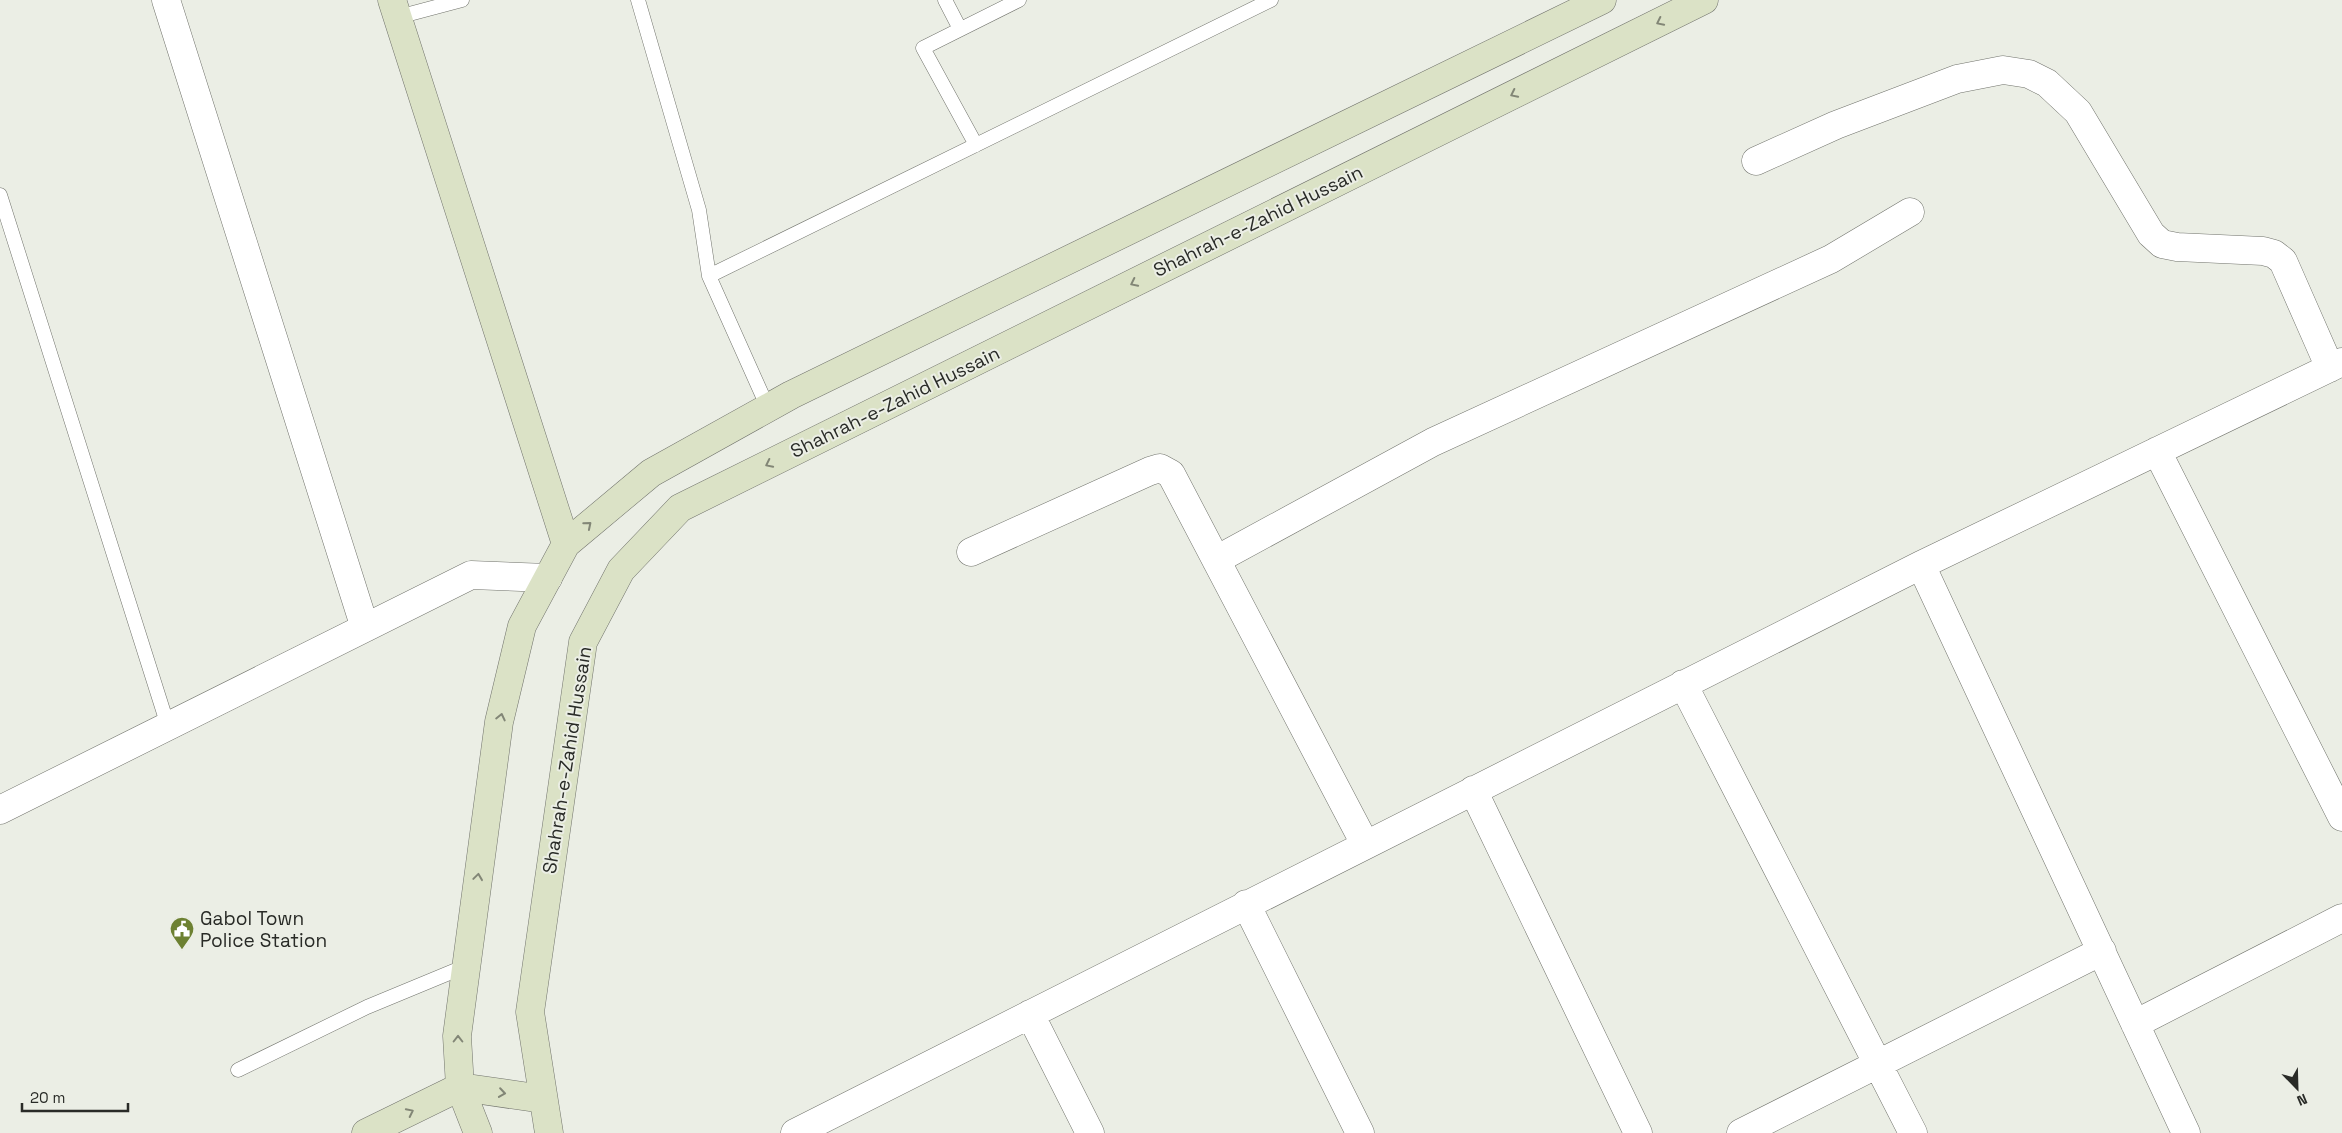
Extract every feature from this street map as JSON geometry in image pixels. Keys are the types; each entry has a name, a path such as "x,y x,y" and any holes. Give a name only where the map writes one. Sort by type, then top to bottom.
{"main road":[{"path":"478,1132 460,1087 457,1036 499,722 522,626 566,544 651,473 768,408 1602,0"},
{"name":"Shahrah-e-Zahid Hussain","path":"548,1133 530,1012 583,642 621,570 680,508 1704,0"},
{"path":"395,9 566,544"},
{"path":"366,1133 460,1087 543,1099"}],"street":[{"path":"166,0 365,628"},
{"path":"798,1132 1246,904 1921,565 2336,365 2283,261 2274,254 2264,252 2177,247 2162,244 2151,234 2078,112 2047,83 2029,74 2003,70 1957,79 1836,125 1756,161"},
{"path":"1216,560 1433,442 1831,259 1910,212"},
{"path":"2157,451 2342,817"},
{"path":"971,552 1150,471 1160,468 1171,474 1365,844"},
{"path":"1921,565 2186,1133"},
{"path":"0,810 471,575 548,578"},
{"path":"1683,684 1914,1133"},
{"path":"1473,790 1638,1133"},
{"path":"1246,904 1360,1133"},
{"path":"2135,1024 2342,918"},
{"path":"1741,1133 2102,951"},
{"path":"1030,1014 1090,1133"}],"lane":[{"path":"395,9 462,0"},
{"path":"638,0 699,210 709,276 768,408"},
{"path":"945,0 960,29"},
{"path":"976,145 922,48 1019,0"},
{"path":"709,276 1271,0"},
{"path":"0,195 168,726"},
{"path":"238,1070 367,1007 466,966"}],"place":[{"name":"Gabol Town Police Station","path":"182,950"}]}
